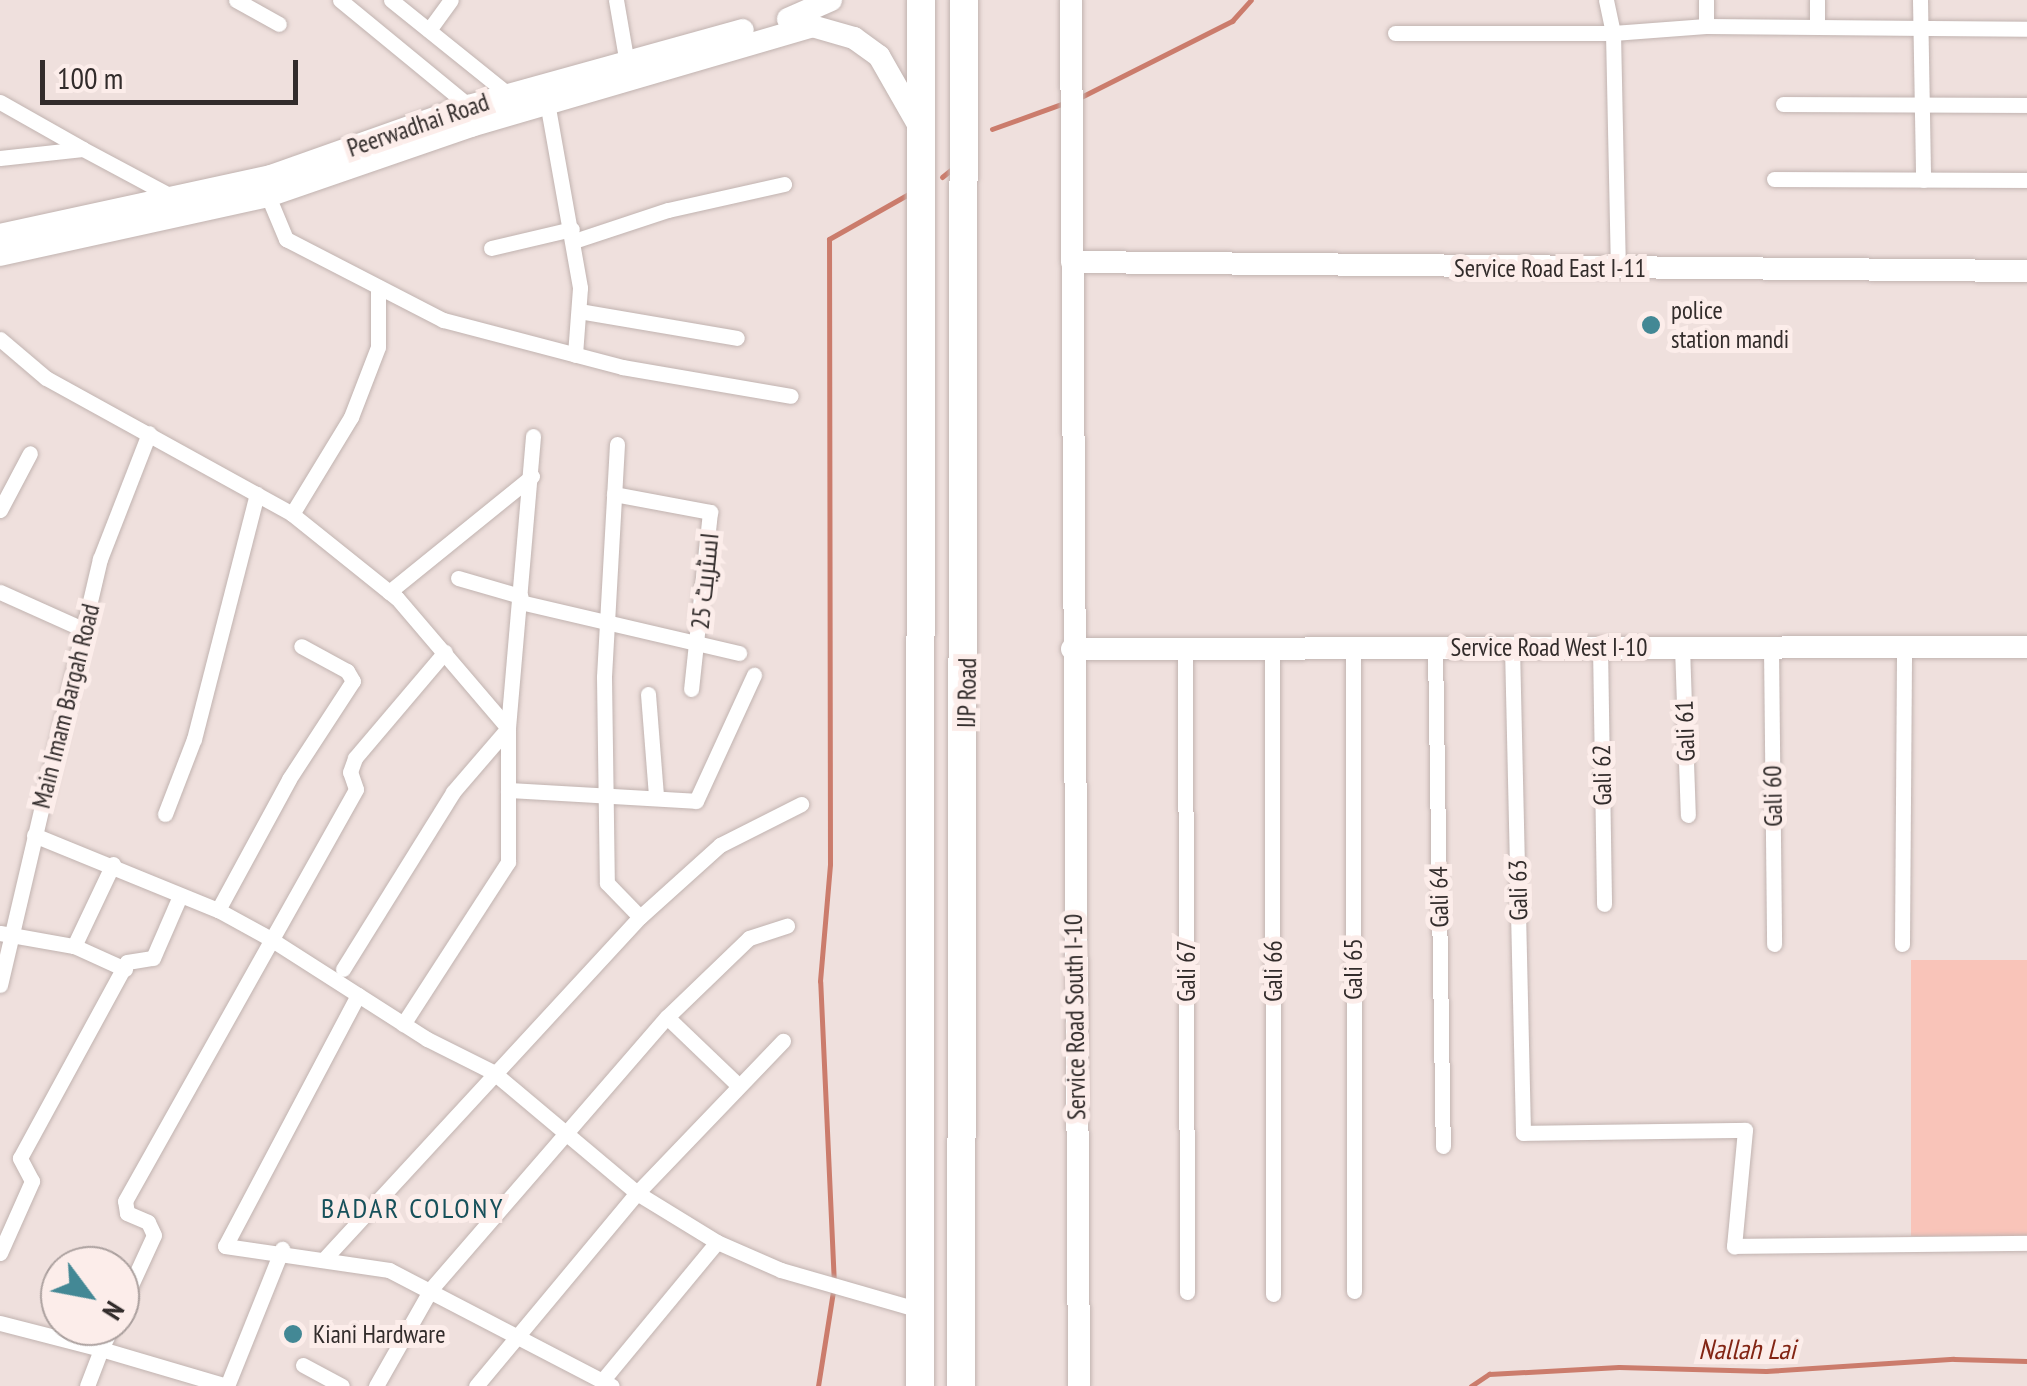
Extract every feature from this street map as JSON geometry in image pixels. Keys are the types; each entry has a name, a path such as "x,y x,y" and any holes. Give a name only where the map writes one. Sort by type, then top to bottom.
{"highway":[{"name":"IJP Road","path":"920,1386 922,0"},
{"name":"IJP Road","path":"961,1386 964,0"}],"main road":[{"name":"Peerwadhai Road","path":"0,235 173,197 270,186 469,106 626,58 807,15 831,0"},
{"name":"Service Road South I-10","path":"1071,0 1079,1386"},
{"path":"0,255 270,186 812,26 854,38 878,56 921,131"},
{"name":"Service Road East I-11","path":"1072,262 2027,272"},
{"name":"Service Road West I-10","path":"1072,649 2027,647"}],"street":[{"path":"236,0 279,24"},
{"path":"340,0 469,106"},
{"path":"429,30 451,0"},
{"path":"616,0 626,58"},
{"path":"1606,0 1613,34 1618,270"},
{"path":"1706,0 1706,26"},
{"path":"1816,0 1817,26"},
{"path":"1920,0 1923,180"},
{"path":"401,3 508,94"},
{"path":"1395,34 1613,34 1706,26 2027,30"},
{"path":"0,102 173,197"},
{"path":"547,102 573,235 580,312 576,354"},
{"path":"1783,104 2027,105"},
{"path":"0,158 84,149"},
{"path":"1774,179 2027,180"},
{"path":"492,248 573,235 784,184"},
{"path":"270,186 286,239 443,320 576,354 791,396"},
{"path":"292,514 350,417 378,347 378,287"},
{"path":"580,312 736,338"},
{"path":"0,338 46,378 292,514 389,592 508,728"},
{"name":"Main Imam Bargah Road","path":"0,985 5,934 34,835 110,525 148,433"},
{"path":"403,1024 508,862 508,728 533,436"},
{"path":"618,444 603,791 607,884 640,916"},
{"path":"0,510 30,453"},
{"path":"389,592 532,476"},
{"path":"165,814 194,739 257,494"},
{"name":"اسٹریٹ 25","path":"614,494 710,512 691,689"},
{"path":"458,578 520,599 698,646 739,653"},
{"path":"0,592 84,630"},
{"path":"218,910 289,779 352,682 348,672 300,646"},
{"name":"Gali 62","path":"1600,646 1604,904"},
{"name":"Gali 61","path":"1682,646 1688,816"},
{"name":"Gali 60","path":"1771,646 1774,944"},
{"name":"Gali 65","path":"1353,647 1354,1292"},
{"path":"1902,944 1904,647"},
{"name":"Gali 66","path":"1272,648 1272,1294"},
{"name":"Gali 64","path":"1435,648 1443,1146"},
{"name":"Gali 63","path":"1512,648 1523,1134 1744,1130 1734,1246 2027,1243"},
{"name":"Gali 67","path":"1185,649 1188,1292"},
{"path":"140,1265 154,1235 148,1222 127,1213 125,1201 269,938 356,789 350,772 354,758 445,652"},
{"path":"508,790 603,791 696,801 704,795 754,674"},
{"path":"648,694 656,796"},
{"path":"343,969 452,792 508,728"},
{"path":"326,1256 640,916 720,845 800,804"},
{"path":"34,835 114,864 218,910 269,938 403,1024 493,1072 637,1193 717,1242 820,1282 920,1310"},
{"path":"74,946 114,864"},
{"path":"0,1253 6,1222 32,1182 20,1158 129,960 153,958 180,896"},
{"path":"376,1386 431,1289 667,1018 749,938 787,926"},
{"path":"5,934 74,946 125,969"},
{"path":"358,996 223,1240 233,1248 326,1256 389,1270 607,1383 717,1242"},
{"path":"667,1018 738,1085"},
{"path":"476,1386 637,1193 783,1041"},
{"path":"0,1324 227,1386 282,1250"},
{"path":"87,1386 102,1346"},
{"path":"303,1365 342,1386"}],"shaded area":[{"path":"1911,960 2027,960 2027,1236 1911,1236"}],"waterway":[{"path":"1077,99 1232,21 1251,0"},
{"path":"992,129 1067,102"},
{"path":"942,177 953,168"},
{"path":"818,1386 834,1285 820,981 830,864 829,239 912,192"},
{"name":"Nallah Lai","path":"1471,1386 1489,1374 1619,1367 1766,1371 1954,1359 2027,1361"}],"place":[{"name":"police station mandi","path":"1651,325"},
{"name":"Kiani Hardware","path":"293,1334"}],"district":[{"name":"BADAR COLONY","path":"413,1208"}]}
